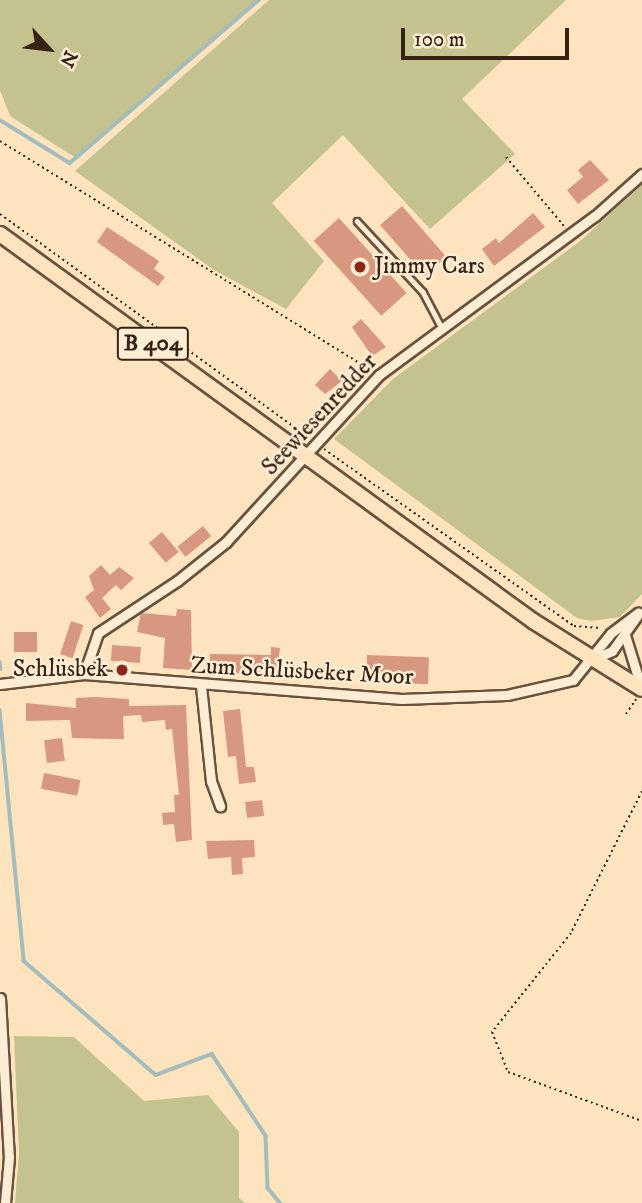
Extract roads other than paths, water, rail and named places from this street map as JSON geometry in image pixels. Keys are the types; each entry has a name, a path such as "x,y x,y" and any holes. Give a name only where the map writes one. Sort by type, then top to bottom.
{"main road":[{"name":"B 404","path":"0,234 592,660 642,689"}],"street":[{"name":"Seewiesenredder","path":"84,674 98,633 185,575 255,512 379,376 571,234 642,174"},
{"path":"592,660 611,633 640,611"},
{"path":"592,660 607,654 625,635 640,611"},
{"path":"625,635 631,665 642,689"},
{"name":"Zum Schlüsbeker Moor","path":"0,684 84,674 201,686 288,688 402,699 507,695 568,683 592,660"},
{"path":"201,686 211,781 220,806"},
{"path":"0,998 9,1157 5,1203"}],"lane":[{"path":"357,221 423,292 442,328"}],"waterway":[{"path":"0,120 70,163 259,0"},
{"path":"0,662 1,669"},
{"name":"Schlüsbek","path":"0,710 24,961 156,1075 212,1054 266,1136 268,1188 280,1203"}],"place":[{"name":"Jimmy Cars","path":"360,267"},
{"name":"Schlüsbek","path":"122,670"}]}
